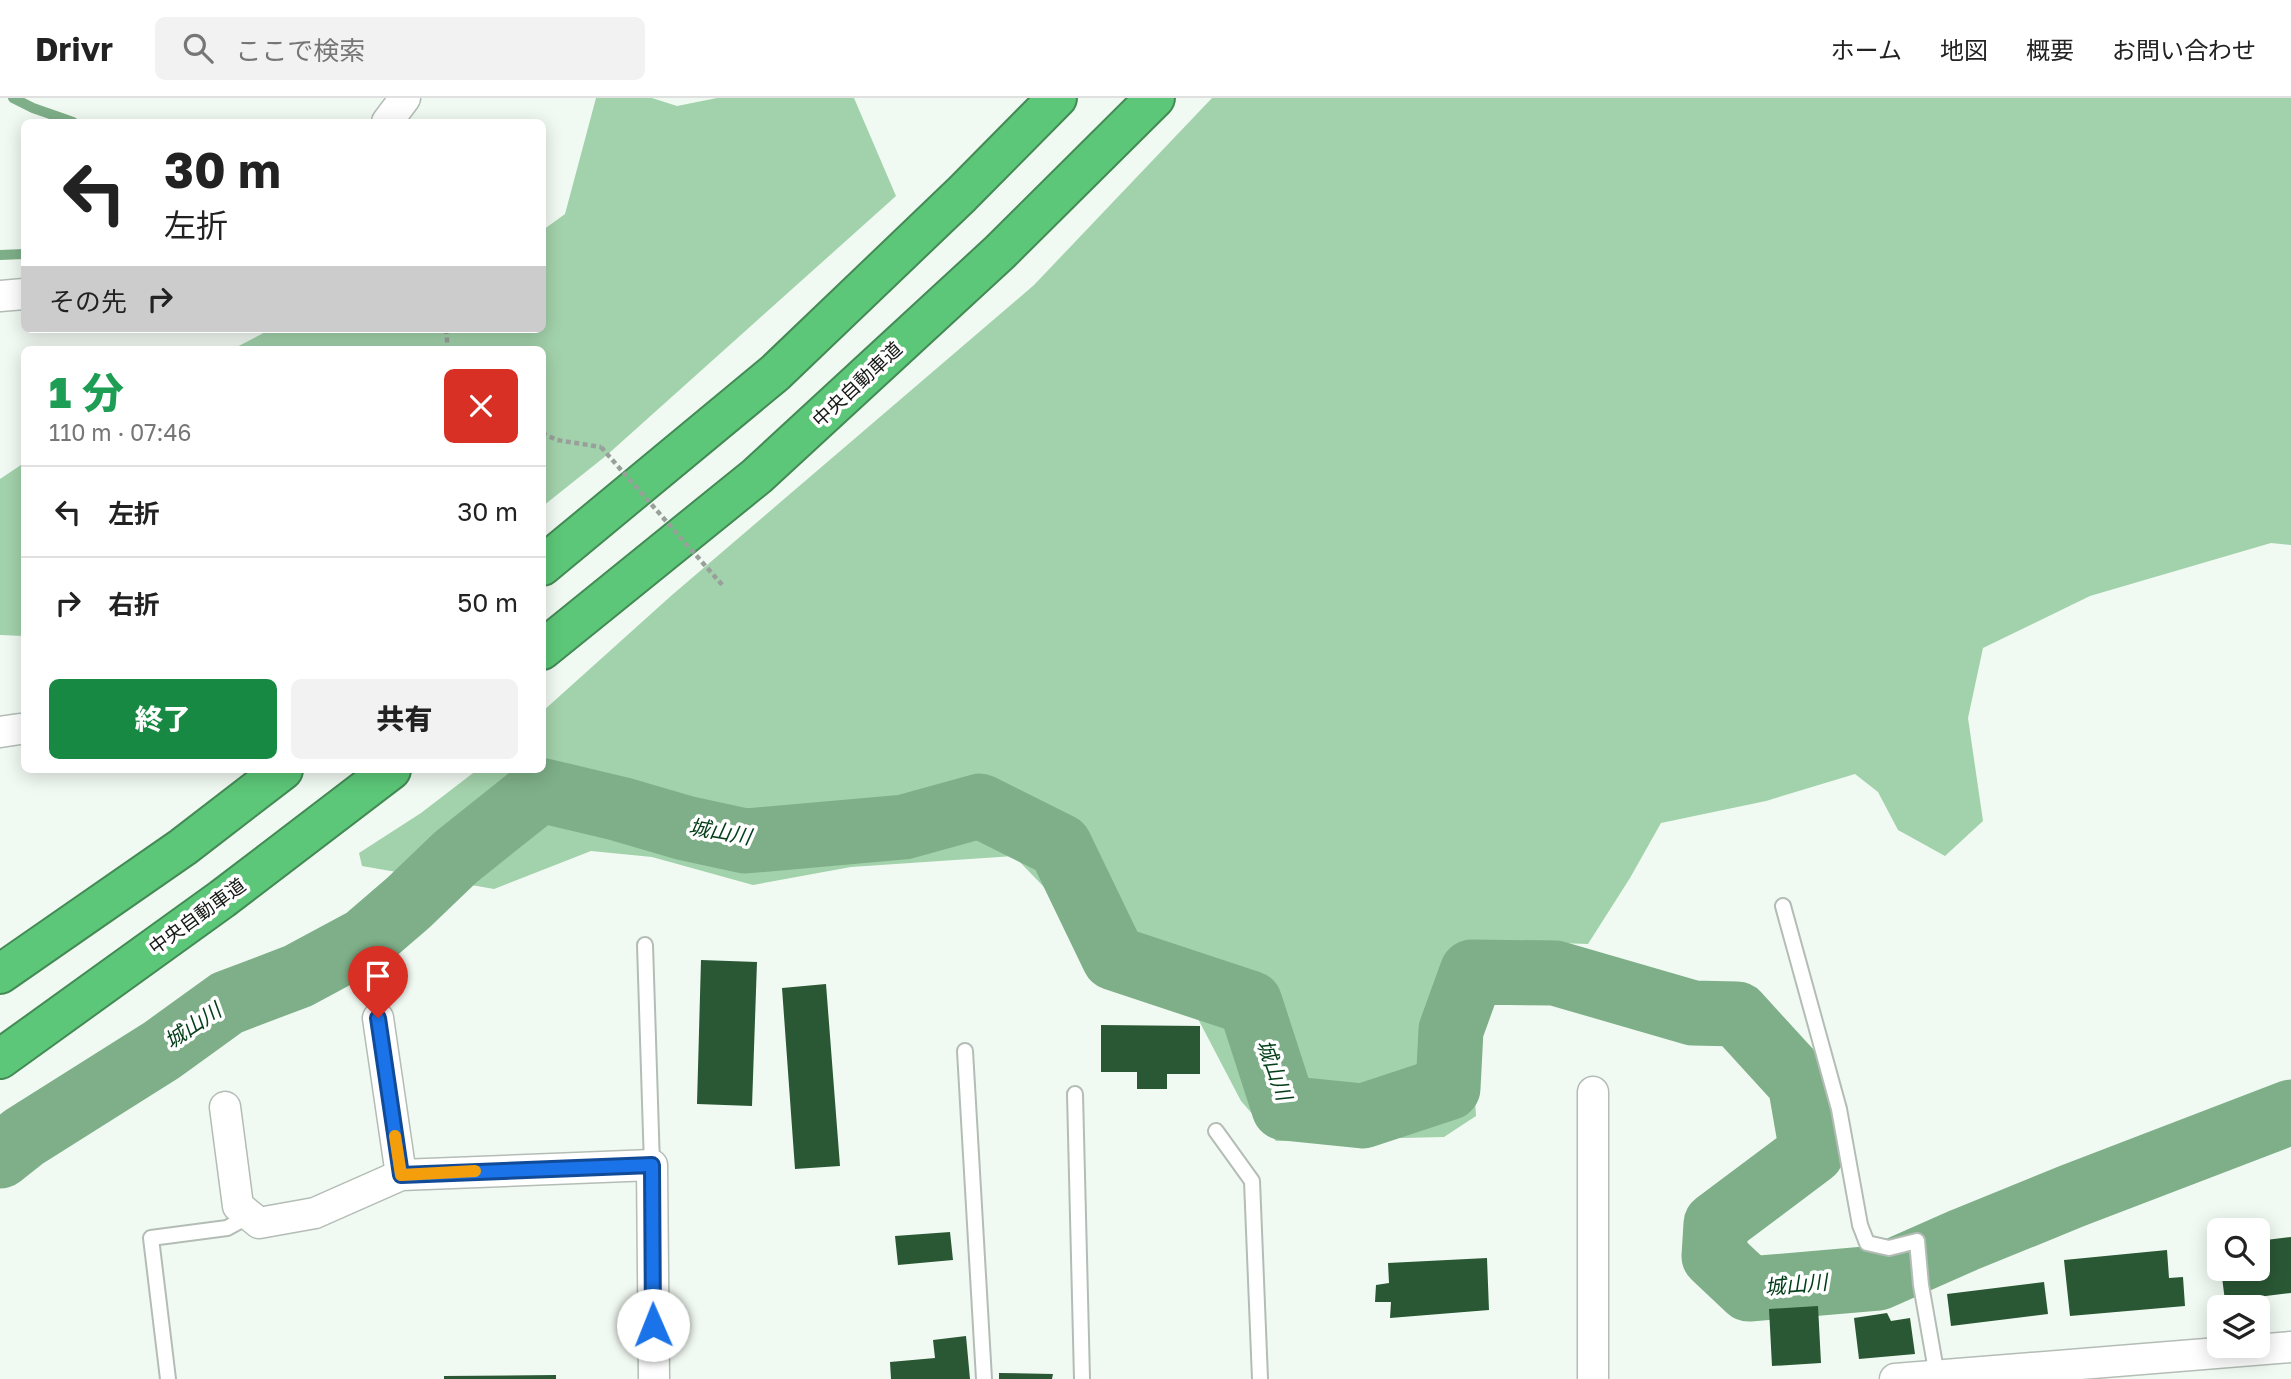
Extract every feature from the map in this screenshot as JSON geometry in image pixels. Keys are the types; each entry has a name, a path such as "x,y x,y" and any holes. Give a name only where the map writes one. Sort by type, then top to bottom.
{"highway":[{"path":"546,563 775,373 961,195 1057,98"},
{"name":"中央自動車道","path":"546,647 757,476 1000,252 1154,98"},
{"path":"0,974 183,847 279,773"},
{"name":"中央自動車道","path":"0,1059 222,899 387,773"}],"street":[{"path":"389,119 405,98"},
{"path":"0,296 21,293"},
{"path":"378,1018 401,1175"},
{"path":"1593,1092 1593,1379"},
{"path":"225,1107 238,1206 259,1223 315,1213 401,1175 652,1165 654,1379"},
{"path":"1895,1379 1966,1376 2291,1347"}],"lane":[{"path":"1783,906 1839,1109 1860,1225 1867,1242 1889,1248 1917,1241 1921,1285 1937,1376"},
{"path":"645,945 652,1165"},
{"path":"965,1051 984,1379"},
{"path":"1075,1094 1082,1379"},
{"path":"1216,1131 1252,1181 1260,1379"},
{"path":"168,1379 151,1238 227,1228 249,1216"}],"path":[{"path":"546,435 557,440 601,447 724,587"}],"green space":[{"path":"596,98 652,98 677,106 717,98 854,98 896,196 607,455 546,504 546,346 239,346 263,333 546,333 546,228 565,214"},
{"path":"1212,98 2291,98 2291,545 2271,543 2090,596 1983,648 1968,718 1983,821 1945,856 1898,830 1878,792 1855,774 1766,801 1661,823 1588,944 1503,941 1470,1020 1476,1116 1444,1137 1276,1141 1241,1101 1196,1015 1142,989 1014,856 851,867 753,885 652,857 591,851 494,889 362,866 359,853 421,813 473,773 546,773 546,708 672,595 1034,285"},
{"path":"21,465 21,636 0,635 0,479"}],"building":[{"path":"701,960 757,962 752,1106 697,1104"},
{"path":"826,984 840,1166 795,1169 782,988"},
{"path":"1101,1025 1200,1026 1200,1074 1167,1074 1167,1089 1137,1089 1137,1072 1101,1072"},
{"path":"950,1232 953,1260 898,1265 895,1236"},
{"path":"2291,1237 2291,1293 2224,1295 2222,1281 2270,1281 2270,1240"},
{"path":"2167,1250 2169,1278 2183,1277 2185,1306 2070,1316 2064,1260"},
{"path":"1487,1258 1489,1310 1390,1318 1391,1302 1375,1302 1376,1285 1389,1283 1388,1263"},
{"path":"2044,1282 2048,1314 1951,1326 1947,1294"},
{"path":"1818,1306 1821,1363 1772,1366 1769,1309"},
{"path":"1887,1313 1891,1321 1910,1318 1915,1354 1859,1359 1854,1318"},
{"path":"966,1336 970,1379 891,1379 890,1362 935,1358 933,1340"},
{"path":"999,1373 1053,1374 1052,1379 999,1379"},
{"path":"556,1375 556,1379 444,1379 444,1376"}],"waterway":[{"path":"13,98 64,119"},
{"path":"0,255 21,254"},
{"name":"城山川","path":"0,1156 24,1137 162,1050 227,1003 298,976 365,940 456,857 540,790 745,841 904,827 980,806 1060,846 1114,958 1250,1003 1284,1108 1363,1116 1448,1088 1451,1030 1472,972 1555,973 1693,1013 1737,1014 1800,1083 1812,1152 1716,1224 1714,1256 1749,1289 1878,1278 2072,1196 2291,1112"}],"slow traffic":[{"path":"395,1136 401,1175 475,1171"}],"route":[{"path":"378,1018 401,1175 652,1165 653,1325"}]}
